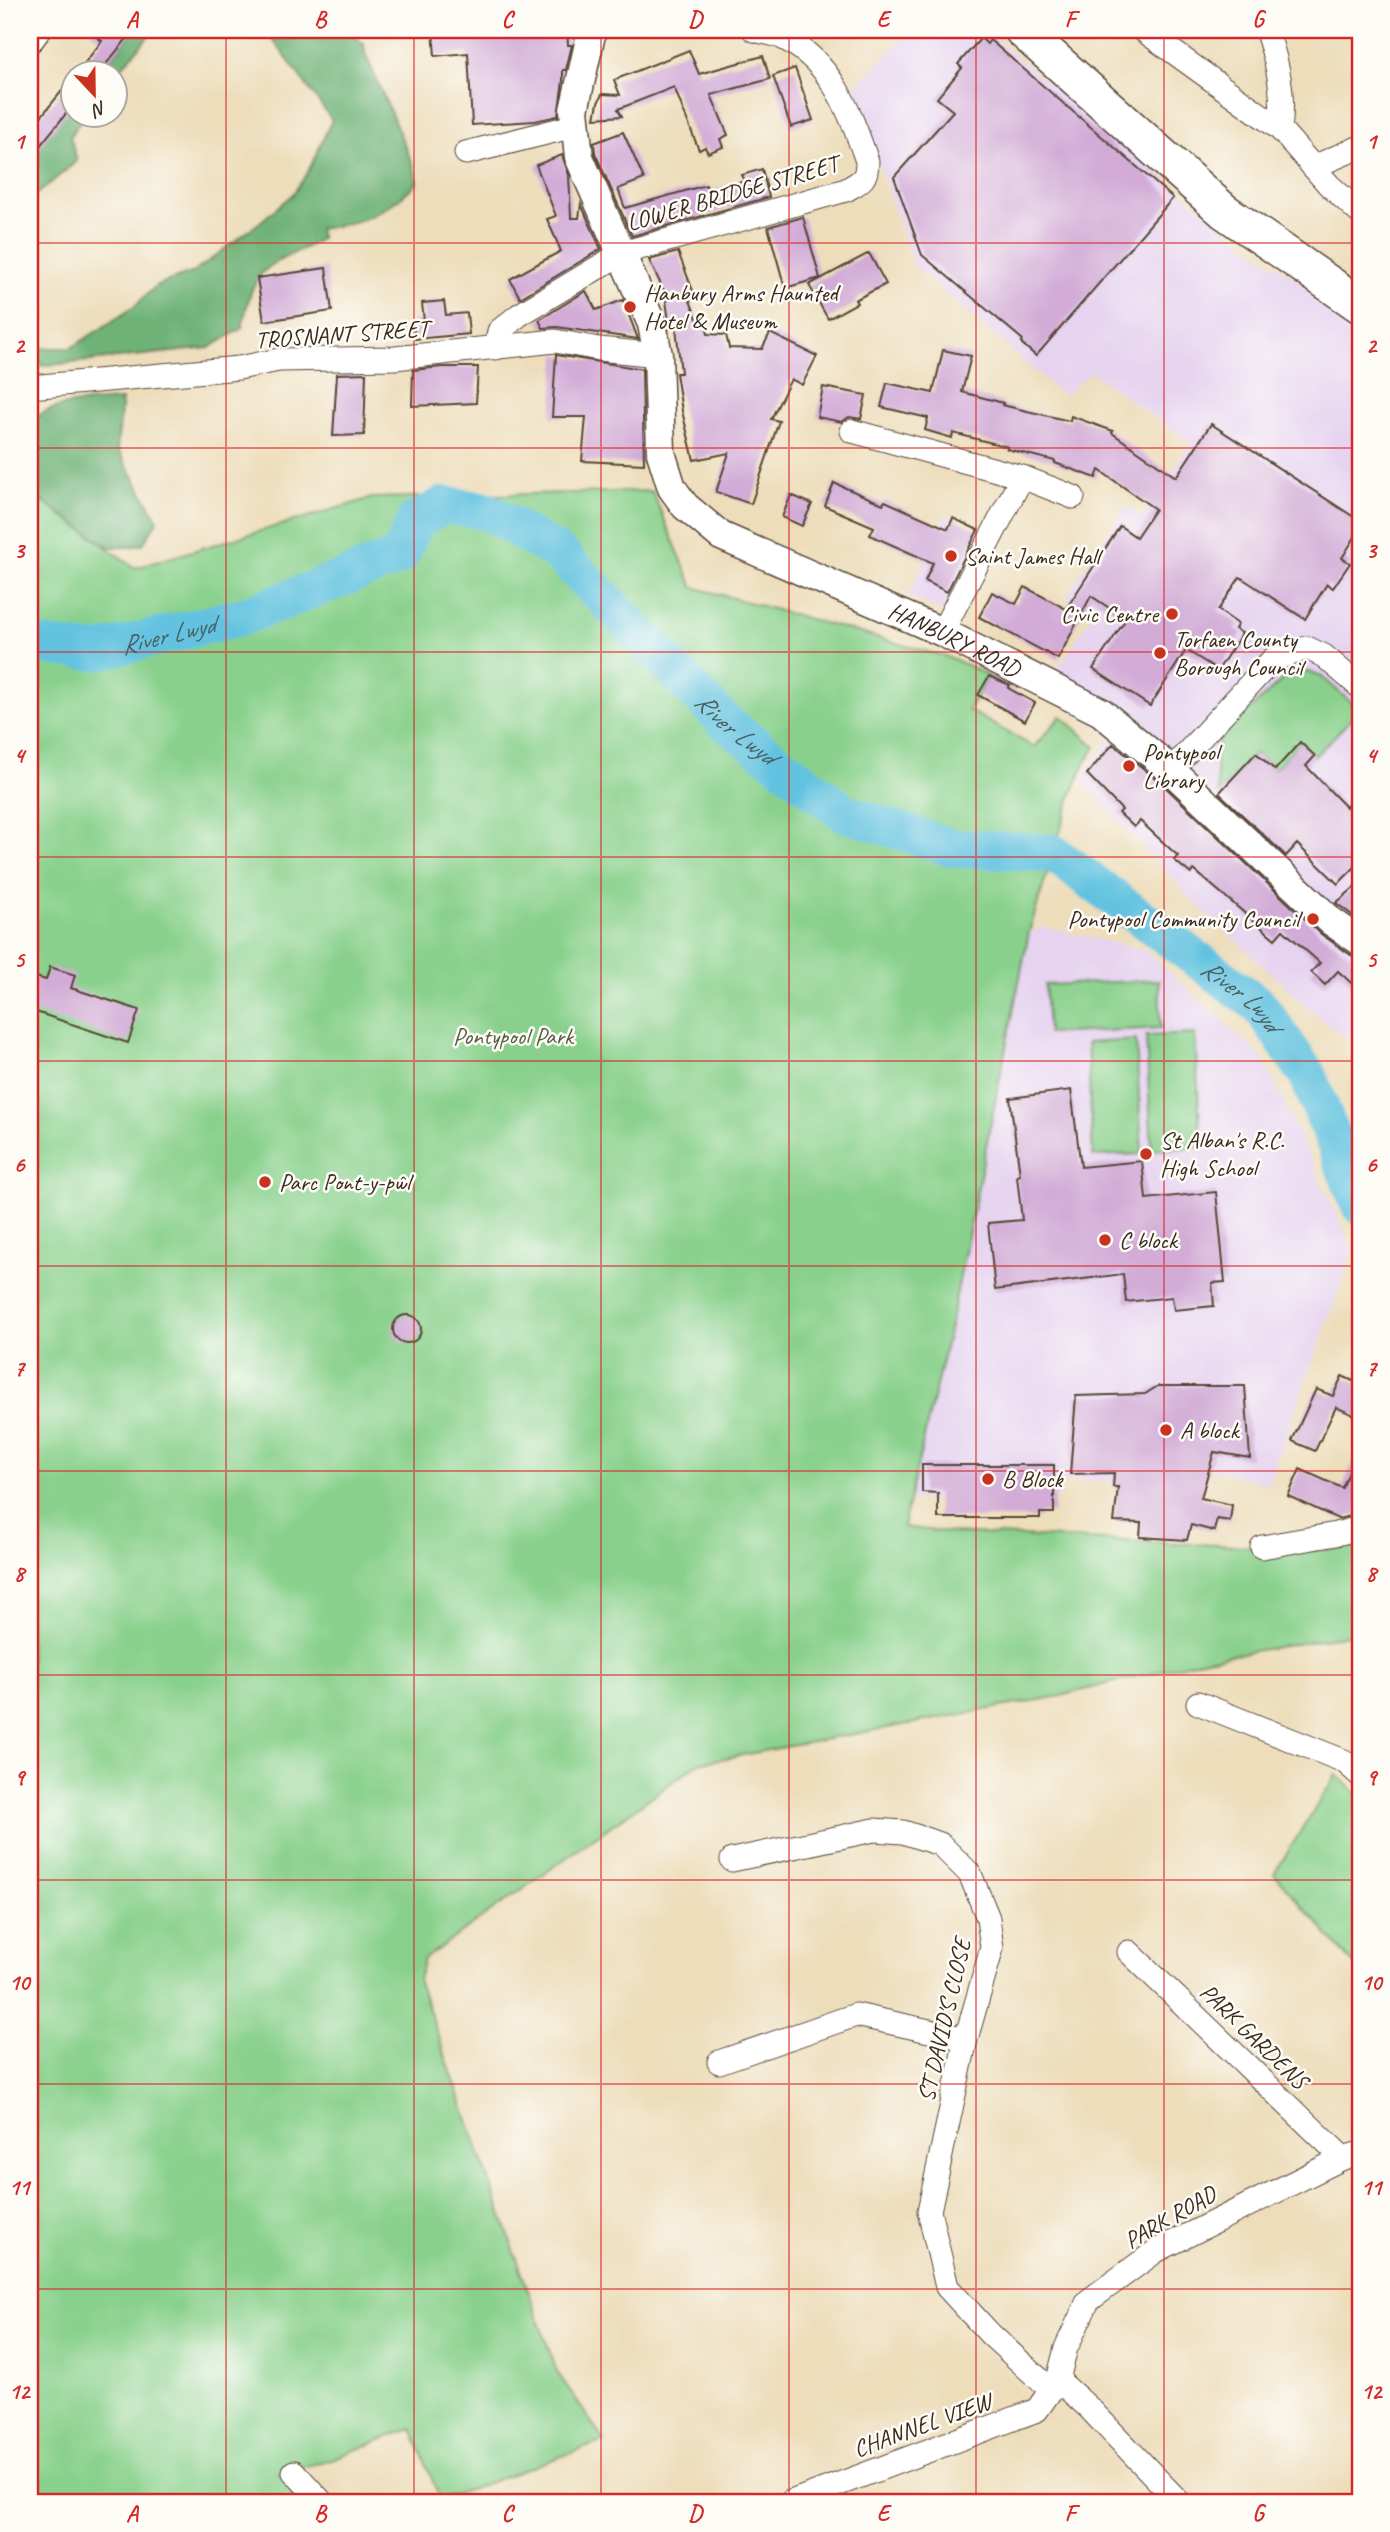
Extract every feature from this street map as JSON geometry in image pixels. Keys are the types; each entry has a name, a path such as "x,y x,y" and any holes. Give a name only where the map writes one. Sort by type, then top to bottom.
{"main road":[{"path":"1022,30 1224,211 1360,305"}],"street":[{"path":"30,38 36,30"},
{"name":"LOWER BRIDGE STREET","path":"496,348 499,331 519,315 622,253 846,190 863,180 867,172 867,161 840,92 823,69 807,54 784,39 754,30"},
{"path":"1143,30 1280,129 1313,167 1360,213"},
{"path":"1265,30 1274,53 1283,102 1280,129"},
{"name":"HANBURY ROAD","path":"593,37 573,110 579,157 652,324 658,355 661,453 671,488 685,506 721,536 943,632 1101,712 1171,770 1332,922 1360,941"},
{"path":"466,153 574,126"},
{"path":"1313,167 1360,147"},
{"name":"TROSNANT STREET","path":"30,387 239,368 279,360 395,358 555,341 658,355"},
{"path":"852,431 1022,477 1073,497"},
{"path":"943,632 1022,477"},
{"path":"1171,770 1272,660 1307,648 1324,656 1360,687"},
{"path":"1262,1547 1360,1528"},
{"path":"1198,1703 1344,1761 1360,1775"},
{"name":"ST DAVID'S CLOSE","path":"732,1860 874,1830 903,1832 940,1844 970,1874 988,1918 992,1948 966,2039 929,2211 947,2287 990,2334 1089,2408 1179,2502"},
{"name":"PARK GARDENS","path":"1129,1952 1352,2156"},
{"path":"719,2062 856,2015 966,2039"},
{"name":"PARK ROAD","path":"1055,2385 1066,2347 1088,2301 1156,2251 1352,2156"},
{"name":"CHANNEL VIEW","path":"791,2502 1037,2410 1055,2385"},
{"path":"294,2472 322,2502"}],"shaded area":[{"path":"912,30 984,30 1246,245 1360,322 1360,1046 1322,1020 1198,906 1080,780 1111,737 1044,690 1092,615 1066,597 1125,506 1143,517 1191,443 1091,372 1064,396 914,266 853,89"},
{"path":"946,515 981,531 943,612 908,596"},
{"name":"St Alban's R.C. High School","path":"1043,927 1145,950 1263,1058 1353,1250 1268,1484 1146,1452 1142,1483 1063,1480 1060,1498 910,1500 949,1331 1029,932"}],"green space":[{"path":"134,30 154,30 128,60 109,60"},
{"path":"266,30 346,30 364,44 365,53 414,167 417,183 383,210 361,220 319,229 321,238 261,273 253,286 242,328 209,348 42,366 36,348 71,348 134,307 157,285 194,272 293,194 308,172 332,120"},
{"path":"60,120 60,130 74,130 70,136 77,161 30,200 30,144 36,149"},
{"path":"122,400 117,448 158,520 143,544 109,547 30,492 29,431 36,418 57,407"},
{"name":"Pontypool Park","path":"652,491 693,587 954,659 989,676 968,710 1034,747 1061,716 1096,747 1084,765 1072,793 1029,932 949,1331 903,1527 952,1533 1332,1550 1360,1541 1360,1633 1206,1659 1060,1696 699,1763 424,1959 418,1979 557,2372 604,2441 440,2500 412,2428 329,2460 279,2473 301,2502 30,2502 30,492 135,568 372,498"},
{"path":"1304,671 1320,675 1360,710 1315,756 1300,742 1275,770 1256,753 1218,794 1218,740 1286,676"},
{"path":"1159,980 1161,1028 1048,1034 1045,985"},
{"path":"1195,1034 1201,1147 1152,1150 1146,1036"},
{"path":"1136,1040 1142,1154 1093,1156 1087,1043"},
{"path":"1336,1775 1360,1796 1360,1971 1274,1874"}],"building":[{"path":"88,30 134,30 109,60 87,60 102,41"},
{"path":"433,30 567,30 568,45 572,45 566,70 563,70 558,116 535,121 472,125 468,53 435,56"},
{"path":"981,38 987,44 990,40 1173,198 1036,356 1021,343 1023,340 922,255 894,177 953,111 937,98 962,68 958,64"},
{"path":"689,50 699,74 763,56 770,79 711,95 728,135 720,139 723,147 708,153 705,147 699,150 674,87 618,109 622,116 595,118 602,94 620,95 614,80"},
{"path":"795,68 813,120 791,127 773,76"},
{"path":"60,93 60,121 30,158 30,130"},
{"path":"623,132 644,179 618,189 625,208 706,185 708,191 745,181 742,175 762,169 769,197 632,236 595,153 594,143"},
{"path":"562,155 569,175 571,218 579,218 581,204 601,249 520,298 510,279 561,251 547,219 556,216 536,165"},
{"path":"803,217 820,278 785,288 768,227"},
{"path":"678,252 693,291 687,293 700,326 706,324 708,334 726,335 729,348 762,349 770,333 817,356 802,385 791,379 771,419 779,421 751,504 716,492 729,453 694,460 676,373 681,373 676,327 670,329 665,293 649,260"},
{"path":"869,253 886,284 855,300 857,303 828,319 809,285"},
{"path":"326,268 332,311 264,321 257,278"},
{"path":"586,291 596,310 623,300 638,339 557,327 543,328 539,320"},
{"path":"444,301 446,315 467,313 469,334 415,339 413,321 424,321 422,303"},
{"path":"943,350 971,356 962,392 1003,403 1002,405 1070,421 1071,416 1113,431 1112,433 1176,477 1211,424 1360,521 1360,529 1342,558 1350,563 1333,588 1327,584 1305,619 1240,577 1218,610 1238,624 1235,629 1242,633 1218,670 1186,650 1150,706 1093,669 1126,619 1091,596 1058,659 979,617 992,592 1016,604 1025,587 1066,609 1120,526 1136,537 1155,509 1099,470 1096,478 1055,461 1007,449 1008,447 953,433 952,438 925,430 928,418 881,407 887,383 933,393"},
{"path":"556,355 642,369 644,464 582,461 586,417 552,417"},
{"path":"478,367 476,403 412,406 413,370"},
{"path":"366,373 364,435 333,436 337,374"},
{"path":"823,387 866,395 861,419 849,417 842,422 817,417"},
{"path":"834,483 883,504 885,501 948,529 953,518 978,530 947,592 925,581 933,563 870,535 874,527 825,506"},
{"path":"791,495 812,504 802,526 782,517"},
{"path":"989,676 1010,685 1008,688 1035,703 1025,721 978,695"},
{"path":"1300,742 1315,756 1306,766 1346,807 1360,792 1360,862 1338,884 1297,844 1286,856 1219,793 1256,753 1275,770"},
{"path":"1113,744 1160,782 1321,934 1351,955 1360,957 1360,991 1338,971 1325,985 1311,972 1320,963 1283,930 1275,939 1194,870 1191,874 1174,860 1178,856 1140,821 1134,827 1119,813 1122,810 1087,774"},
{"path":"1360,883 1360,921 1336,903"},
{"path":"50,967 75,975 71,988 139,1010 128,1043 30,1010 30,975 46,980"},
{"name":"C block","path":"1071,1090 1081,1167 1142,1161 1146,1199 1216,1192 1225,1282 1212,1283 1214,1306 1174,1310 1172,1297 1126,1302 1123,1274 995,1290 988,1223 1022,1220 1017,1176 1020,1175 1010,1098"},
{"path":"407,1315 417,1319 421,1329 417,1339 407,1343 397,1339 393,1329 397,1319"},
{"path":"1342,1376 1360,1384 1360,1418 1336,1407 1315,1451 1292,1441 1316,1389 1333,1396"},
{"path":"1158,1386 1245,1386 1250,1458 1214,1452 1201,1498 1232,1505 1230,1521 1217,1519 1214,1531 1191,1525 1187,1540 1140,1537 1141,1523 1114,1522 1118,1487 1113,1487 1114,1473 1070,1474 1076,1396 1145,1394"},
{"path":"1360,1448 1360,1514 1338,1519 1288,1496 1300,1469 1342,1488"},
{"name":"B Block","path":"922,1465 1054,1465 1054,1513 1040,1513 1040,1518 938,1518 938,1493 922,1492"}],"waterway":[{"name":"River Lwyd","path":"30,644 95,652 244,616 400,556 415,521 444,505 487,511 561,555 726,723 845,813 952,848 1053,853 1259,1005 1307,1074 1360,1206"}],"place":[{"name":"Hanbury Arms Haunted Hotel & Museum","path":"630,307"},
{"name":"Saint James Hall","path":"951,556"},
{"name":"Civic Centre","path":"1172,614"},
{"name":"Torfaen County Borough Council","path":"1160,653"},
{"name":"Pontypool Library","path":"1129,766"},
{"name":"Pontypool Community Council","path":"1313,919"},
{"name":"St Alban's R.C. High School","path":"1146,1154"},
{"name":"Parc Pont-y-pŵl","path":"265,1182"},
{"name":"C block","path":"1105,1240"},
{"name":"A block","path":"1166,1430"},
{"name":"B Block","path":"988,1479"}]}
